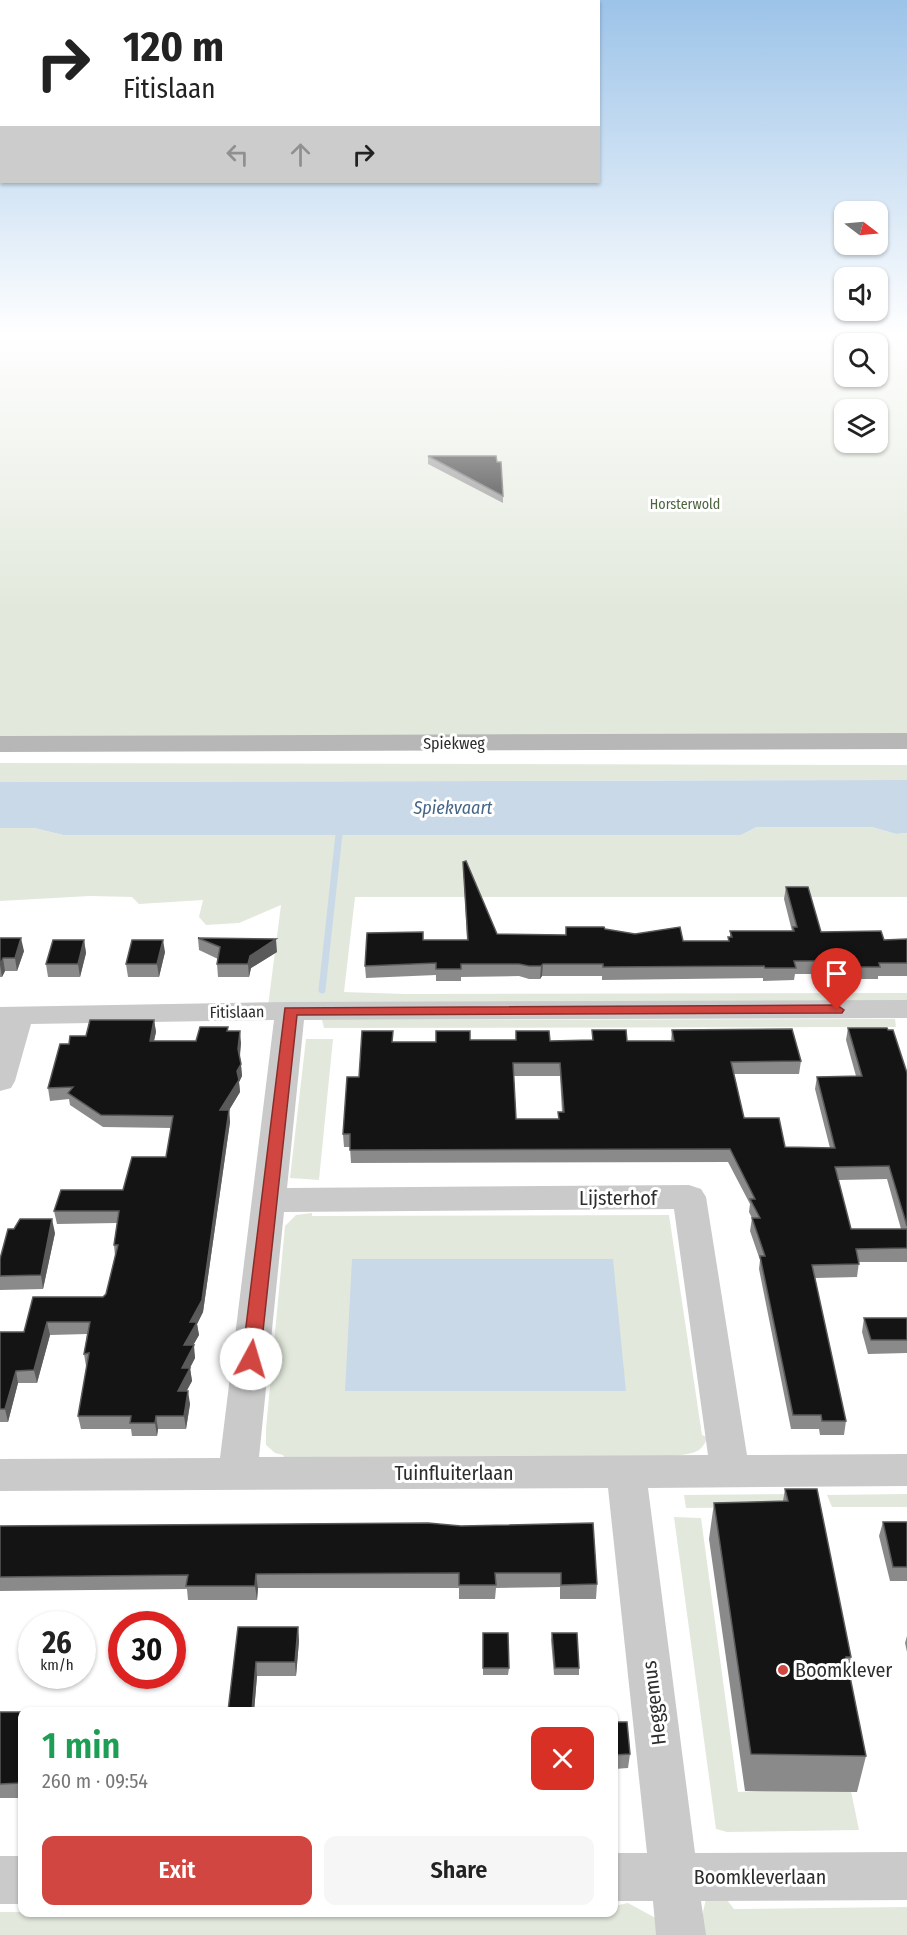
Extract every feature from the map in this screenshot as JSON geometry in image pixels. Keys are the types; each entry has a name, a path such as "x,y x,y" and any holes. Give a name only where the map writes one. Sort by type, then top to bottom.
{"main road":[{"name":"Spiekweg","path":"0,744 907,741"}],"street":[{"name":"Fitislaan","path":"10,1016 290,1011 907,1009"},
{"path":"238,1474 290,1011"},
{"path":"0,1082 10,1016"},
{"name":"Lijsterhof","path":"270,1200 689,1197 729,1471"},
{"name":"Tuinfluiterlaan","path":"0,1475 907,1470"},
{"name":"Heggemus","path":"626,1472 681,1935"},
{"name":"Boomkleverlaan","path":"618,1877 907,1876"},
{"path":"0,1880 18,1880"}],"green space":[{"name":"Horsterwold","path":"0,427 834,427 834,453 888,453 888,427 907,427 907,736 0,739"},
{"path":"0,763 907,765 907,780 0,782"},
{"path":"757,827 872,827 896,834 907,833 907,897 355,897 344,992 405,994 907,993 907,1004 268,1006 281,905 239,923 206,925 199,917 203,900 139,904 132,897 90,896 0,901 0,828 34,828 63,835 741,835"},
{"path":"895,1019 896,1027 324,1028 322,1020"},
{"path":"306,1039 333,1039 319,1180 290,1178"},
{"path":"312,1213 312,1216 669,1215 702,1435 707,1437 705,1443 698,1450 689,1454 672,1456 284,1457 275,1453 266,1445 266,1429 285,1226 296,1215"},
{"path":"796,1494 795,1507 686,1508 684,1495"},
{"path":"907,1494 907,1507 832,1507 827,1495"},
{"path":"674,1517 701,1518 738,1792 850,1786 859,1830 727,1832 716,1829"},
{"path":"724,1896 734,1909 907,1907 907,1935 702,1935 700,1925 706,1899"},
{"path":"628,1903 661,1921 662,1935 0,1935 0,1912 18,1912 18,1917 618,1917 618,1905"}],"water":[{"name":"Spiekvaart","path":"907,780 907,833 896,834 872,827 757,827 741,835 63,835 34,828 0,828 0,782"},
{"path":"352,1259 613,1259 626,1391 345,1391"}],"building":[{"path":"428,456 496,456 497,462 501,462 503,496"},
{"path":"466,861 497,934 566,935 566,927 604,927 635,934 680,927 683,941 729,941 728,937 732,937 730,931 794,931 793,927 797,927 786,887 808,887 821,932 881,931 884,940 907,939 907,963 879,963 880,967 848,967 847,961 794,961 796,968 461,964 461,969 436,969 436,963 365,966 367,933 423,932 423,940 468,940 463,862"},
{"path":"0,938 21,938 15,958 3,958 0,965"},
{"path":"198,938 276,939 250,956 248,964 217,964 220,947"},
{"path":"53,940 84,940 78,964 46,964"},
{"path":"132,940 163,940 157,964 126,964"},
{"path":"90,1020 154,1020 150,1041 196,1041 200,1027 228,1027 227,1031 240,1031 238,1049 241,1064 237,1071 239,1080 220,1110 229,1110 202,1300 190,1322 197,1322 184,1345 194,1345 182,1368 190,1368 178,1391 188,1391 184,1416 156,1416 155,1423 130,1423 131,1416 78,1416 89,1353 84,1354 90,1322 47,1322 34,1370 16,1371 5,1409 0,1409 0,1332 24,1332 33,1297 103,1297 106,1294 118,1245 114,1245 119,1211 54,1211 61,1190 123,1190 132,1157 166,1157 173,1116 101,1115 68,1093 73,1087 48,1088 60,1044 69,1044 70,1036 86,1036"},
{"path":"848,1028 893,1030 907,1073 907,1226 889,1166 835,1167 851,1229 907,1229 907,1248 856,1249 859,1264 812,1265 846,1421 822,1421 821,1415 793,1415 760,1256 765,1256 752,1218 760,1218 750,1199 755,1199 730,1149 350,1150 350,1134 343,1134 347,1077 359,1077 362,1031 393,1031 392,1042 436,1042 436,1031 470,1031 470,1040 516,1040 516,1031 549,1031 550,1041 593,1040 592,1030 626,1030 627,1041 674,1041 672,1030 792,1029 801,1061 731,1062 744,1118 779,1118 785,1147 835,1148 817,1077 862,1076","holes":["513,1063 560,1063 564,1112 558,1112 559,1119 516,1119"]},
{"path":"20,1219 52,1219 41,1275 0,1276 0,1259 8,1229 14,1229"},
{"path":"864,1318 907,1318 907,1340 871,1340"},
{"name":"Boomklever","path":"785,1489 817,1489 851,1657 846,1657 866,1756 751,1754 714,1503 788,1501"},
{"path":"883,1522 907,1522 907,1567 893,1567"},
{"path":"428,1523 461,1526 593,1523 597,1584 561,1585 561,1573 495,1573 496,1585 459,1585 459,1573 256,1574 255,1586 186,1586 188,1575 0,1577 0,1526"},
{"path":"238,1627 298,1627 295,1662 256,1662 252,1707 228,1707"},
{"path":"483,1633 508,1633 509,1668 483,1668"},
{"path":"552,1633 577,1633 579,1668 555,1668"},
{"path":"0,1712 18,1712 18,1783 0,1784"},
{"path":"618,1722 627,1722 630,1754 618,1755"}],"waterway":[{"path":"322,990 339,834"}],"place":[{"name":"Boomklever","path":"783,1670"}],"route":[{"path":"251,1359 290,1011 837,1010"}]}
